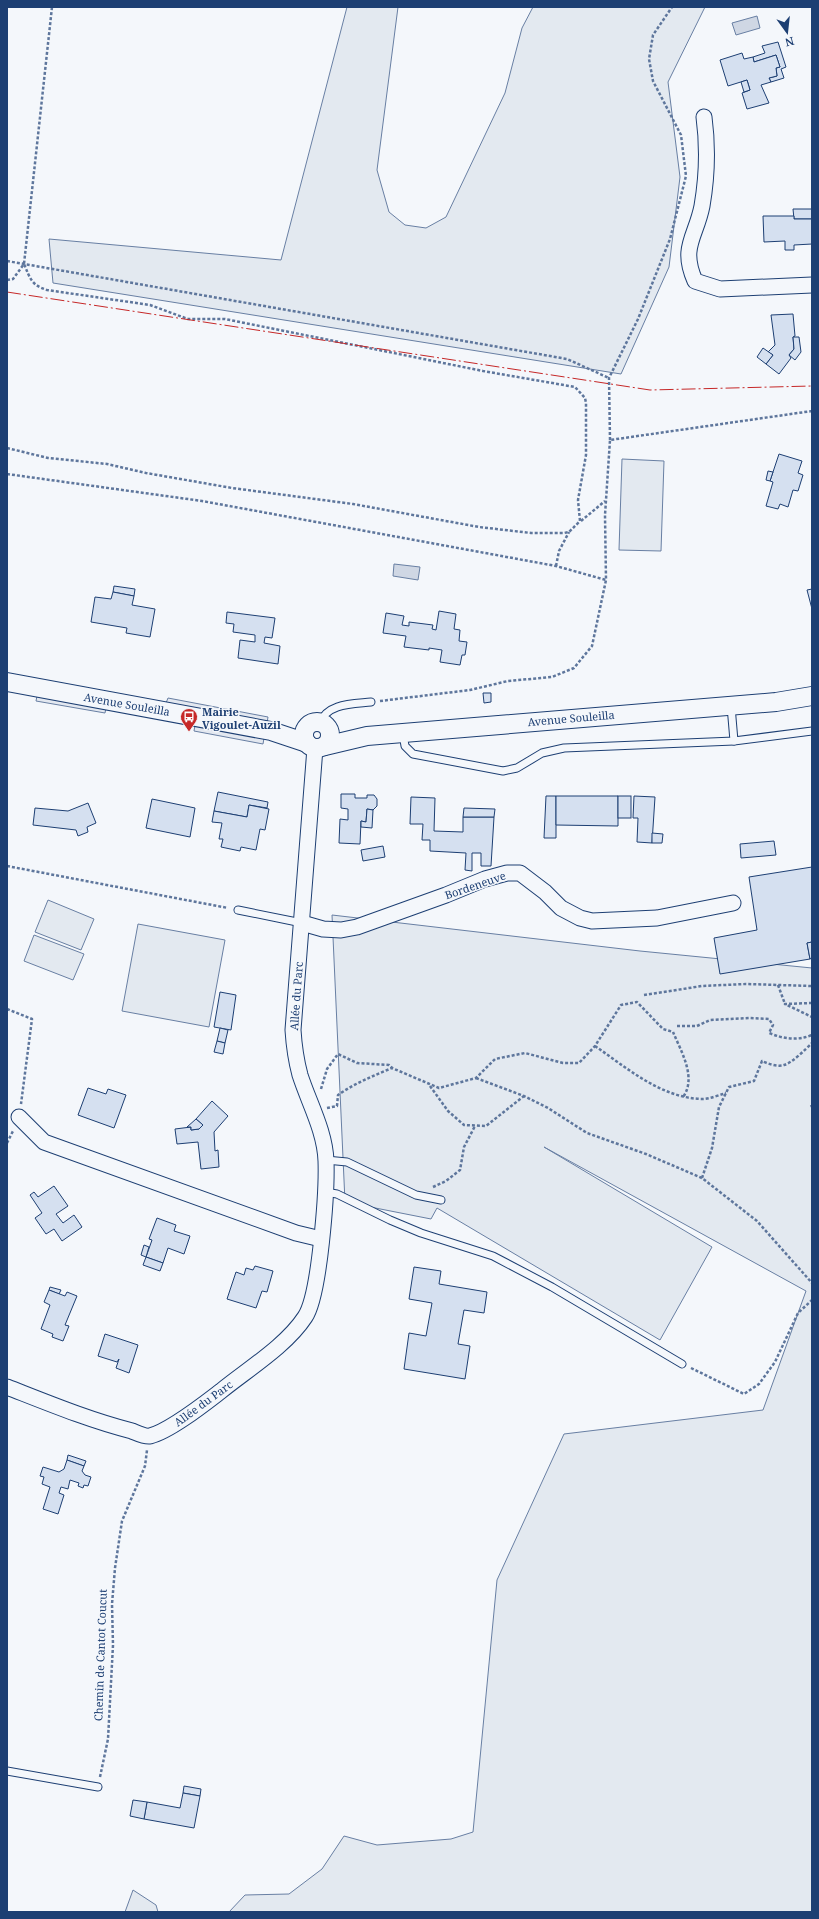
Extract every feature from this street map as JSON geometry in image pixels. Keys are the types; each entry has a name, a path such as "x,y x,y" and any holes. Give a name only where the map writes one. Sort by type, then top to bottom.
{"street":[{"path":"704,117 708,146 702,207 692,234 687,260 695,280 720,289 812,285"},
{"name":"Avenue Souleilla","path":"7,682 271,731 316,746 366,736 776,702 812,696"},
{"name":"Avenue Souleilla","path":"776,702 812,704"},
{"path":"319,725 330,737 316,746 304,734 319,725"},
{"name":"Avenue Souleilla","path":"271,731 319,725 366,736"},
{"name":"Allée du Parc","path":"149,1436 168,1427 204,1404 280,1345 306,1316 313,1296 321,1239 326,1160 320,1131 301,1075 295,1052 293,1030 316,746"},
{"name":"Bordeneuve","path":"302,923 323,929 341,930 357,927 446,895 484,879 507,873 520,873 545,892 561,908 580,918 592,921 657,918 733,903"},
{"path":"19,1117 44,1142 296,1233 321,1239"},
{"path":"7,1387 113,1427 149,1436"}],"lane":[{"path":"319,725 322,716 339,706 371,702"},
{"path":"731,705 734,741"},
{"path":"403,733 405,746 413,754 503,771 517,768 542,753 564,748 734,741 812,731"},
{"path":"238,910 302,923"},
{"path":"326,1160 347,1162 416,1195 441,1200"},
{"path":"325,1192 337,1194 390,1220 421,1233 493,1256 552,1287 682,1364"},
{"path":"7,1771 98,1787"}],"path":[{"path":"52,7 24,264 31,280 36,286 47,290 150,305 188,319 225,319 483,372 575,387 586,403 586,455 578,500 580,521"},
{"path":"371,702 470,690 508,681 552,677 574,668 592,646 606,580 606,501 610,440 609,378 638,319 670,239 686,176 681,135 654,81 650,59 653,34 672,7"},
{"path":"7,261 567,359 609,378"},
{"path":"7,280 12,279 24,264"},
{"path":"610,440 812,411"},
{"path":"7,448 48,458 107,464 146,473 232,488 353,504 479,527 531,533 569,532"},
{"path":"7,474 202,501 556,566 606,580"},
{"path":"556,566 560,550 569,532 580,521 606,501"},
{"path":"7,866 238,910"},
{"path":"778,985 785,1004 812,1017"},
{"path":"644,995 702,986 812,986"},
{"path":"320,1094 327,1069 338,1054 358,1063 389,1065 392,1068 439,1088 476,1078 495,1059 525,1053 563,1063 578,1063 595,1046 621,1005 637,1002 662,1029 674,1032 690,1076 688,1090 683,1097"},
{"path":"785,1004 812,1003"},
{"path":"7,1009 32,1019 19,1117"},
{"path":"677,1026 696,1026 710,1020 750,1018 769,1019 773,1025 769,1033 777,1037 796,1040 812,1035"},
{"path":"702,1178 712,1148 719,1107 729,1087 754,1081 762,1061 770,1064 784,1065 812,1043"},
{"path":"595,1046 646,1081 676,1096 704,1099 726,1093"},
{"path":"324,1108 337,1106 338,1095 347,1088 362,1080 392,1068"},
{"path":"476,1078 524,1096 548,1108 587,1133 646,1154 702,1178 757,1221 812,1283"},
{"path":"430,1085 448,1111 464,1125 486,1126 524,1096"},
{"path":"416,1195 446,1181 460,1170 464,1147 475,1126"},
{"path":"682,1364 744,1394 759,1384 775,1362 798,1313 812,1300"},
{"name":"Chemin de Cantot Coucut","path":"98,1787 108,1738 113,1645 112,1604 115,1568 122,1521 145,1466 149,1436"}],"shaded area":[{"path":"347,7 398,7 377,170 389,212 405,225 426,228 446,217 505,93 522,28 533,7 705,7 668,82 680,177 669,267 621,374 53,283 49,239 281,260"},
{"path":"757,16 760,28 736,35 732,23"},
{"path":"622,459 664,461 661,551 619,550"},
{"path":"394,564 420,567 418,580 393,576"},
{"path":"37,696 106,708 105,713 36,701"},
{"path":"168,698 268,717 267,723 166,703"},
{"path":"195,725 264,738 263,744 194,731"},
{"path":"48,900 94,919 81,950 35,932"},
{"path":"332,915 640,951 812,968 812,1912 229,1912 245,1895 289,1894 322,1869 344,1836 377,1845 451,1839 473,1832 497,1580 564,1434 763,1410 806,1291 544,1147 712,1247 660,1340 437,1208 431,1219 345,1202"},
{"path":"138,924 225,940 209,1027 122,1011"},
{"path":"34,935 84,954 73,980 24,961"},
{"path":"133,1890 156,1905 158,1912 125,1912"}],"building":[{"path":"778,42 786,67 781,69 784,78 771,82 769,78 777,76 776,68 780,67 776,55 754,62 753,57 765,53 762,46"},
{"path":"742,53 744,59 753,57 754,62 776,55 780,67 776,68 777,76 769,78 771,82 761,85 769,103 747,109 742,93 750,90 747,80 728,86 720,60"},
{"path":"747,80 750,90 744,92 741,82"},
{"path":"793,209 812,209 812,219 794,219"},
{"path":"763,216 794,216 794,219 812,219 812,244 794,245 794,250 785,250 785,241 764,242"},
{"path":"793,314 795,336 793,337 794,349 789,355 791,358 779,374 766,364 773,355 768,352 775,345 771,315"},
{"path":"793,337 799,337 801,352 795,360 789,355 794,349"},
{"path":"763,348 773,355 766,364 757,357"},
{"path":"779,454 802,461 798,473 803,475 798,491 793,490 788,507 780,504 778,509 766,506 773,482 770,481"},
{"path":"768,471 773,472 770,481 766,480"},
{"path":"114,586 135,589 134,596 113,592"},
{"path":"812,589 812,609 807,590"},
{"path":"113,592 134,596 132,605 155,609 150,637 126,633 127,628 91,622 95,597 111,599"},
{"path":"439,611 456,614 454,629 460,630 459,641 467,642 465,655 462,655 460,665 440,662 442,650 404,647 406,636 383,633 386,613 404,616 402,625 409,626 409,622 433,625 432,629 436,630"},
{"path":"227,612 275,618 272,638 265,637 264,643 280,646 278,664 238,658 240,640 255,642 255,635 233,632 234,624 226,623"},
{"path":"483,693 491,693 491,702 484,703"},
{"path":"218,792 268,802 267,808 249,805 247,817 214,811"},
{"path":"341,794 355,794 355,798 367,798 367,795 374,795 377,799 377,806 373,810 367,809 366,822 361,821 360,844 339,843 340,819 348,820 348,809 341,808"},
{"path":"546,796 556,796 556,838 544,838"},
{"path":"556,796 618,796 618,826 556,825"},
{"path":"618,796 631,796 631,818 618,818"},
{"path":"634,796 655,797 652,843 637,842 638,818 633,818"},
{"path":"411,797 435,798 434,831 463,832 463,817 494,817 491,866 481,866 481,853 472,853 472,871 465,870 466,853 430,851 430,840 422,840 423,824 410,824"},
{"path":"152,799 195,808 190,837 146,828"},
{"path":"88,803 96,823 87,827 88,832 78,836 76,830 33,825 35,808 68,811"},
{"path":"249,805 269,809 265,830 260,829 256,850 241,847 240,851 221,847 223,839 219,839 222,823 212,822 214,811 247,817"},
{"path":"464,808 495,809 494,817 463,817"},
{"path":"367,809 373,810 372,828 361,827 361,821 366,822"},
{"path":"652,833 663,834 662,843 652,843"},
{"path":"774,841 776,855 741,858 740,844"},
{"path":"383,846 385,857 363,861 361,850"},
{"path":"812,867 812,942 807,943 810,959 720,974 714,938 757,930 749,877"},
{"path":"812,942 812,958 810,959 807,943"},
{"path":"220,992 236,995 231,1030 214,1027"},
{"path":"220,1028 228,1030 225,1043 217,1041"},
{"path":"217,1041 225,1043 223,1054 214,1052"},
{"path":"88,1088 106,1094 108,1089 126,1095 114,1128 78,1115"},
{"path":"212,1101 228,1116 214,1132 215,1151 218,1150 219,1167 201,1169 198,1142 177,1144 175,1129 191,1127 191,1130 199,1129 203,1125 196,1119"},
{"path":"196,1119 203,1125 199,1129 191,1130 191,1127 187,1127"},
{"path":"54,1186 68,1206 56,1214 63,1223 74,1215 82,1227 62,1241 54,1229 46,1234 35,1218 42,1213 30,1195 34,1192 38,1197"},
{"path":"157,1218 176,1225 174,1231 190,1236 184,1254 168,1248 163,1263 146,1257 152,1240 149,1239"},
{"path":"144,1245 149,1247 146,1257 141,1255"},
{"path":"146,1257 163,1263 160,1271 143,1265"},
{"path":"255,1266 273,1271 267,1292 262,1291 256,1308 227,1299 236,1272 244,1275 246,1268 253,1270"},
{"path":"414,1267 441,1271 439,1284 487,1292 484,1313 464,1310 458,1344 470,1346 465,1379 404,1369 409,1333 426,1336 432,1303 409,1299"},
{"path":"50,1287 61,1290 59,1294 49,1290"},
{"path":"49,1290 65,1296 67,1292 77,1296 65,1325 69,1326 63,1341 52,1337 53,1334 41,1329 50,1305 44,1302"},
{"path":"105,1334 138,1345 129,1373 116,1368 119,1359 117,1362 98,1356"},
{"path":"68,1455 86,1461 84,1466 67,1460"},
{"path":"67,1460 84,1466 82,1471 85,1475 91,1477 88,1486 84,1485 83,1488 78,1486 79,1483 70,1480 68,1489 61,1487 59,1493 64,1495 58,1514 43,1509 50,1487 42,1484 44,1477 40,1476 43,1467 59,1472 64,1469"},
{"path":"184,1786 201,1789 200,1796 183,1793"},
{"path":"183,1793 200,1796 194,1828 144,1819 147,1802 180,1808"},
{"path":"133,1800 147,1802 144,1819 130,1816"}],"power":[{"path":"7,292 650,390 812,386"}],"place":[{"name":"Mairie Vigoulet-Auzil","path":"189,732"}]}
